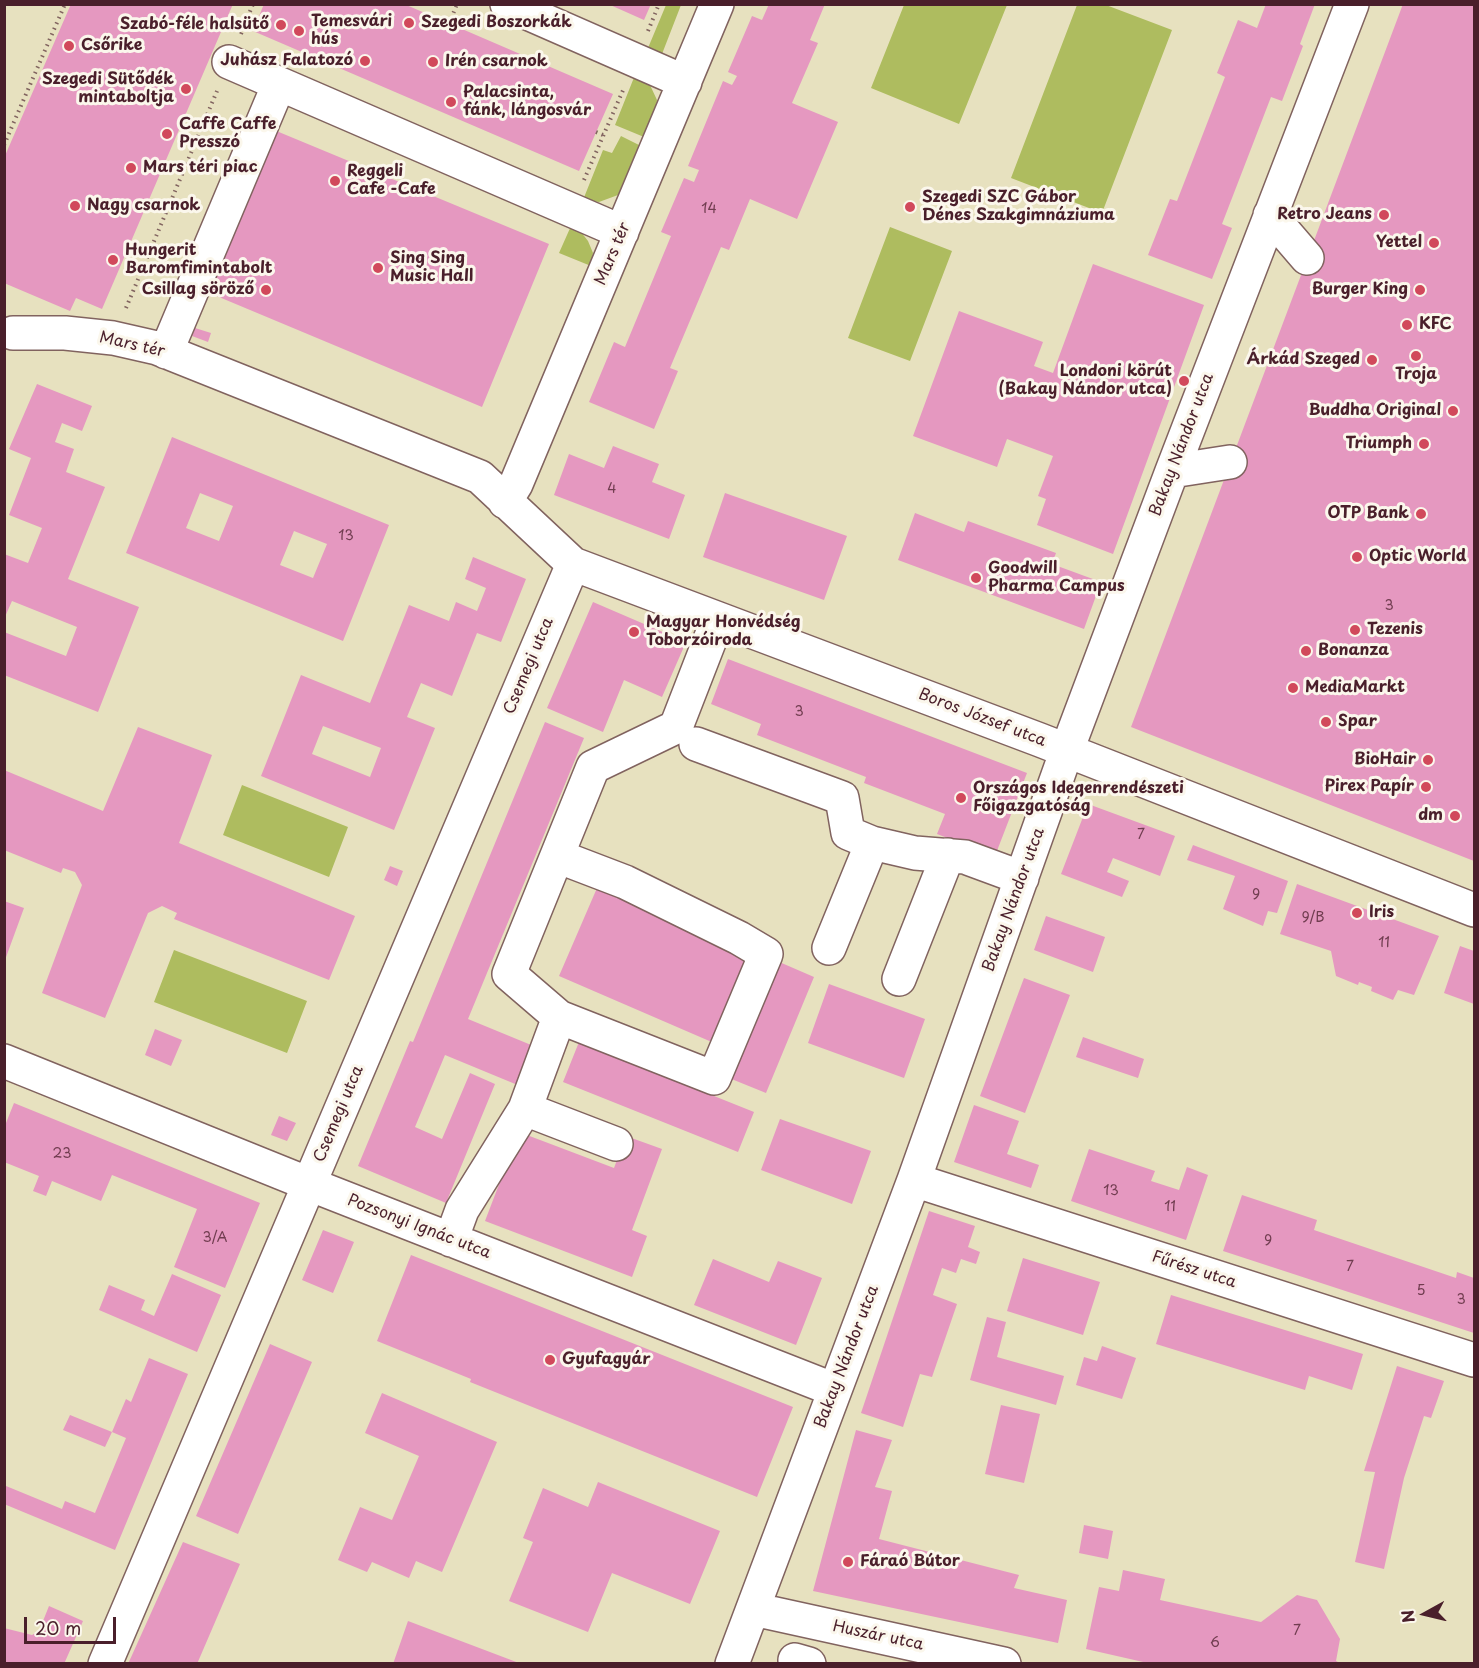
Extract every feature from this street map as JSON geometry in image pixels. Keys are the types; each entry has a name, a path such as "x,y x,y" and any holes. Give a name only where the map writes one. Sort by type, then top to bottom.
{"street":[{"path":"507,4 685,82"},
{"name":"Mars tér","path":"505,501 516,484 717,4"},
{"name":"Bakay Nándor utca","path":"732,1664 914,1180 1067,750 1352,4"},
{"path":"229,62 622,232"},
{"path":"166,352 279,84"},
{"path":"1270,215 1307,258"},
{"name":"Mars tér","path":"7,338 64,333 113,338 166,352 480,477 505,501"},
{"name":"Mars tér","path":"7,338 70,356 150,369 472,494 505,501"},
{"path":"1172,471 1230,462"},
{"name":"Boros József utca","path":"505,501 573,564 1067,750 1474,910"},
{"name":"Csemegi utca","path":"105,1664 573,564"},
{"path":"557,856 625,882 740,938 766,954 714,1078 560,1017 509,974 593,767 675,727 718,619"},
{"path":"696,744 842,798 848,833 872,843 915,853 965,857 1022,878"},
{"path":"829,948 872,843"},
{"path":"899,979 948,855"},
{"path":"451,1240 462,1210 525,1109 560,1017"},
{"name":"Pozsonyi Ignác utca","path":"4,1060 309,1184 835,1390"},
{"path":"525,1109 616,1144"},
{"name":"Fűrész utca","path":"914,1180 1474,1360"},
{"name":"Huszár utca","path":"753,1609 954,1658 1004,1664"}],"path":[{"path":"6,144 65,4"},
{"path":"113,338 253,4"},
{"path":"449,24 458,4"},
{"path":"571,210 659,4"},
{"path":"596,132 603,135"}],"green space":[{"path":"666,5 681,5 662,54 648,48"},
{"path":"904,5 1007,5 959,124 871,88"},
{"path":"1077,5 1106,5 1172,30 1102,213 1011,178"},
{"path":"635,75 650,85 657,100 656,110 644,137 615,125"},
{"path":"621,136 639,145 618,195 599,202 583,200 603,150 612,153"},
{"path":"571,226 581,232 588,241 593,253 591,266 559,253"},
{"path":"890,227 952,251 910,361 848,338"},
{"path":"242,785 348,827 329,877 223,835"},
{"path":"174,950 307,1001 287,1053 154,1002"}],"building":[{"name":"Nagy csarnok","path":"71,4 233,4 102,309 76,298 70,311 4,283 4,158"},
{"name":"Irén csarnok","path":"264,4 404,4 613,94 579,171 253,31"},
{"path":"608,4 651,4 644,20"},
{"path":"769,4 825,4 810,40 818,43 792,103 838,122 797,219 750,199 729,250 721,247 670,368 678,371 654,429 589,402 614,342 625,347 671,236 661,232 684,178 694,182 699,170 688,166 723,81 732,85 737,76 728,72 752,16 762,20"},
{"path":"1266,4 1315,4 1300,44 1303,46 1282,101 1271,97 1222,224 1232,228 1212,279 1148,255 1170,199 1177,201 1225,77 1217,73 1238,20 1257,28"},
{"name":"Árkád Szeged","path":"1403,4 1474,4 1474,861 1131,727"},
{"name":"Sing Sing Music Hall","path":"274,130 549,244 482,407 207,292"},
{"path":"1093,264 1204,305 1113,554 1037,525 1046,499 1038,496 1053,456 1007,439 997,467 913,436 959,311 1043,342 1034,366 1053,373"},
{"path":"195,328 211,333 208,342 192,336"},
{"path":"37,384 92,406 82,431 62,423 55,442 74,449 66,472 105,487 68,579 139,607 98,712 4,675 4,632 66,656 77,627 12,601 4,619 4,554 28,563 42,528 9,515 31,458 9,449"},
{"path":"172,437 389,525 343,641 126,553","holes":["200,493 233,506 219,541 186,528","294,531 327,544 313,578 280,565"]},
{"path":"613,446 659,464 652,482 685,495 669,539 554,495 569,454 604,468"},
{"path":"725,493 847,536 824,600 703,557"},
{"path":"915,513 964,532 968,521 1056,553 1052,564 1101,582 1084,629 898,560"},
{"path":"473,557 526,579 501,642 477,633 452,696 421,683 407,717 435,728 394,830 261,776 301,675 370,703 409,605 449,621 456,602 477,611 486,588 465,579","holes":["323,726 381,748 370,777 312,754"]},
{"path":"593,602 686,642 662,697 624,680 603,732 547,708"},
{"path":"728,659 1027,773 995,856 937,834 945,814 864,783 866,777 757,735 761,724 711,704"},
{"path":"545,722 584,738 468,1019 536,1047 520,1086 445,1055 415,1127 442,1139 470,1073 495,1084 446,1203 358,1166 410,1041 413,1042"},
{"path":"138,727 212,755 179,843 355,916 329,980 174,919 177,913 162,906 148,913 105,1018 42,993 82,885 75,872 63,868 61,873 4,850 4,770 103,811"},
{"path":"1088,804 1175,836 1160,876 1113,858 1107,872 1129,881 1122,897 1061,874"},
{"path":"1193,845 1288,881 1277,913 1268,911 1263,926 1223,909 1235,876 1187,860"},
{"path":"390,866 403,871 397,886 384,880"},
{"path":"1297,884 1439,936 1414,995 1398,990 1393,1000 1371,991 1372,987 1359,982 1358,985 1336,976 1331,951 1280,934"},
{"path":"597,888 751,955 714,1043 559,976"},
{"path":"4,901 24,908 5,960 4,960"},
{"path":"1046,916 1105,937 1093,972 1034,950"},
{"path":"1460,946 1474,951 1474,1004 1444,993"},
{"path":"777,961 814,977 766,1093 729,1078"},
{"path":"1024,978 1070,995 1025,1113 980,1096"},
{"path":"829,984 925,1019 904,1078 808,1043"},
{"path":"155,1029 182,1040 171,1066 145,1055"},
{"path":"1083,1037 1144,1059 1138,1078 1076,1057"},
{"path":"579,1042 754,1112 738,1152 563,1082"},
{"path":"14,1103 260,1203 225,1288 174,1267 197,1209 112,1175 101,1201 52,1181 46,1196 33,1191 39,1176 4,1162 4,1128"},
{"path":"974,1105 1019,1121 1007,1154 1039,1165 1031,1188 954,1162"},
{"path":"279,1116 296,1123 287,1141 271,1135"},
{"path":"780,1119 871,1151 852,1204 761,1170"},
{"path":"519,1132 614,1168 626,1136 662,1149 632,1230 647,1236 632,1277 485,1221"},
{"path":"1089,1149 1155,1171 1151,1181 1179,1190 1187,1167 1208,1175 1186,1240 1071,1201"},
{"path":"1242,1195 1317,1220 1314,1230 1456,1278 1457,1272 1474,1278 1474,1333 1223,1251"},
{"path":"929,1211 975,1226 968,1247 980,1252 976,1264 961,1259 956,1273 942,1268 933,1295 957,1304 932,1377 920,1374 903,1427 861,1413"},
{"path":"323,1230 354,1242 333,1293 302,1280"},
{"name":"Gyufagyár","path":"411,1255 793,1407 757,1497 470,1382 471,1379 377,1341"},
{"path":"1023,1258 1100,1282 1083,1335 1007,1311"},
{"path":"713,1259 769,1282 778,1261 822,1278 796,1345 694,1305"},
{"path":"172,1274 221,1295 197,1352 99,1310 109,1285 145,1300 141,1310 154,1316"},
{"path":"1171,1295 1363,1354 1352,1390 1309,1376 1305,1390 1156,1344"},
{"path":"987,1317 1006,1322 997,1357 1064,1376 1056,1405 970,1380"},
{"path":"270,1344 312,1362 238,1534 196,1516"},
{"path":"1102,1346 1136,1358 1122,1399 1076,1385 1084,1357 1097,1361"},
{"path":"149,1358 188,1374 115,1550 4,1504 6,1486 62,1509 65,1501 95,1513 126,1438 112,1432 126,1399 131,1402"},
{"path":"1397,1366 1444,1381 1431,1418 1424,1416 1404,1478 1384,1569 1355,1562 1375,1472 1364,1471"},
{"path":"382,1393 497,1442 442,1572 416,1561 409,1578 372,1562 367,1572 338,1560 360,1507 392,1520 419,1456 365,1433"},
{"path":"1001,1405 1040,1414 1024,1483 985,1474"},
{"path":"70,1415 112,1432 105,1447 63,1430"},
{"path":"856,1430 892,1440 875,1487 892,1491 879,1539 1019,1575 1014,1588 1067,1600 1058,1643 813,1591"},
{"path":"598,1482 720,1531 690,1604 612,1573 588,1632 509,1601 533,1542 523,1538 543,1488 588,1507"},
{"path":"1084,1525 1113,1531 1108,1559 1079,1553"},
{"path":"183,1542 240,1564 197,1664 128,1664"},
{"path":"1123,1570 1165,1579 1160,1600 1261,1622 1297,1595 1317,1600 1340,1639 1336,1661 1342,1664 1152,1664 1086,1649 1099,1587 1119,1591"},
{"path":"49,1606 83,1621 64,1664 4,1664 4,1628 32,1635 39,1631"},
{"path":"408,1621 519,1663 519,1664 393,1664"}],"place":[{"name":"Szegedi Boszorkák","path":"409,23"},
{"name":"Szabó-féle halsütő","path":"281,25"},
{"name":"Temesvári hús","path":"299,31"},
{"name":"Csőrike","path":"69,46"},
{"name":"Juhász Falatozó","path":"365,61"},
{"name":"Irén csarnok","path":"433,62"},
{"name":"Szegedi Sütődék mintaboltja","path":"186,89"},
{"name":"Palacsinta, fánk, lángosvár","path":"451,102"},
{"name":"Caffe Caffe Presszó","path":"167,134"},
{"name":"Mars téri piac","path":"131,168"},
{"name":"Reggeli Cafe -Cafe","path":"335,181"},
{"name":"Nagy csarnok","path":"75,206"},
{"name":"Szegedi SZC Gábor Dénes Szakgimnáziuma","path":"910,207"},
{"name":"Retro Jeans","path":"1384,215"},
{"name":"Yettel","path":"1434,243"},
{"name":"Hungerit Baromfimintabolt","path":"113,260"},
{"name":"Sing Sing Music Hall","path":"378,268"},
{"name":"Csillag söröző","path":"266,290"},
{"name":"Burger King","path":"1420,290"},
{"name":"KFC","path":"1407,325"},
{"name":"Troja","path":"1416,356"},
{"name":"Árkád Szeged","path":"1372,360"},
{"name":"Londoni körút (Bakay Nándor utca)","path":"1184,381"},
{"name":"Buddha Original","path":"1453,411"},
{"name":"Triumph","path":"1424,444"},
{"name":"OTP Bank","path":"1421,514"},
{"name":"Optic World","path":"1357,557"},
{"name":"Goodwill Pharma Campus","path":"976,578"},
{"name":"Tezenis","path":"1355,630"},
{"name":"Magyar Honvédség Toborzóiroda","path":"634,632"},
{"name":"Bonanza","path":"1306,651"},
{"name":"MediaMarkt","path":"1293,688"},
{"name":"Spar","path":"1326,722"},
{"name":"BioHair","path":"1428,760"},
{"name":"Pirex Papír","path":"1426,787"},
{"name":"Országos Idegenrendészeti Főigazgatóság","path":"961,798"},
{"name":"dm","path":"1455,816"},
{"name":"Iris","path":"1357,913"},
{"name":"Gyufagyár","path":"550,1360"},
{"name":"Fáraó Bútor","path":"848,1562"}]}
